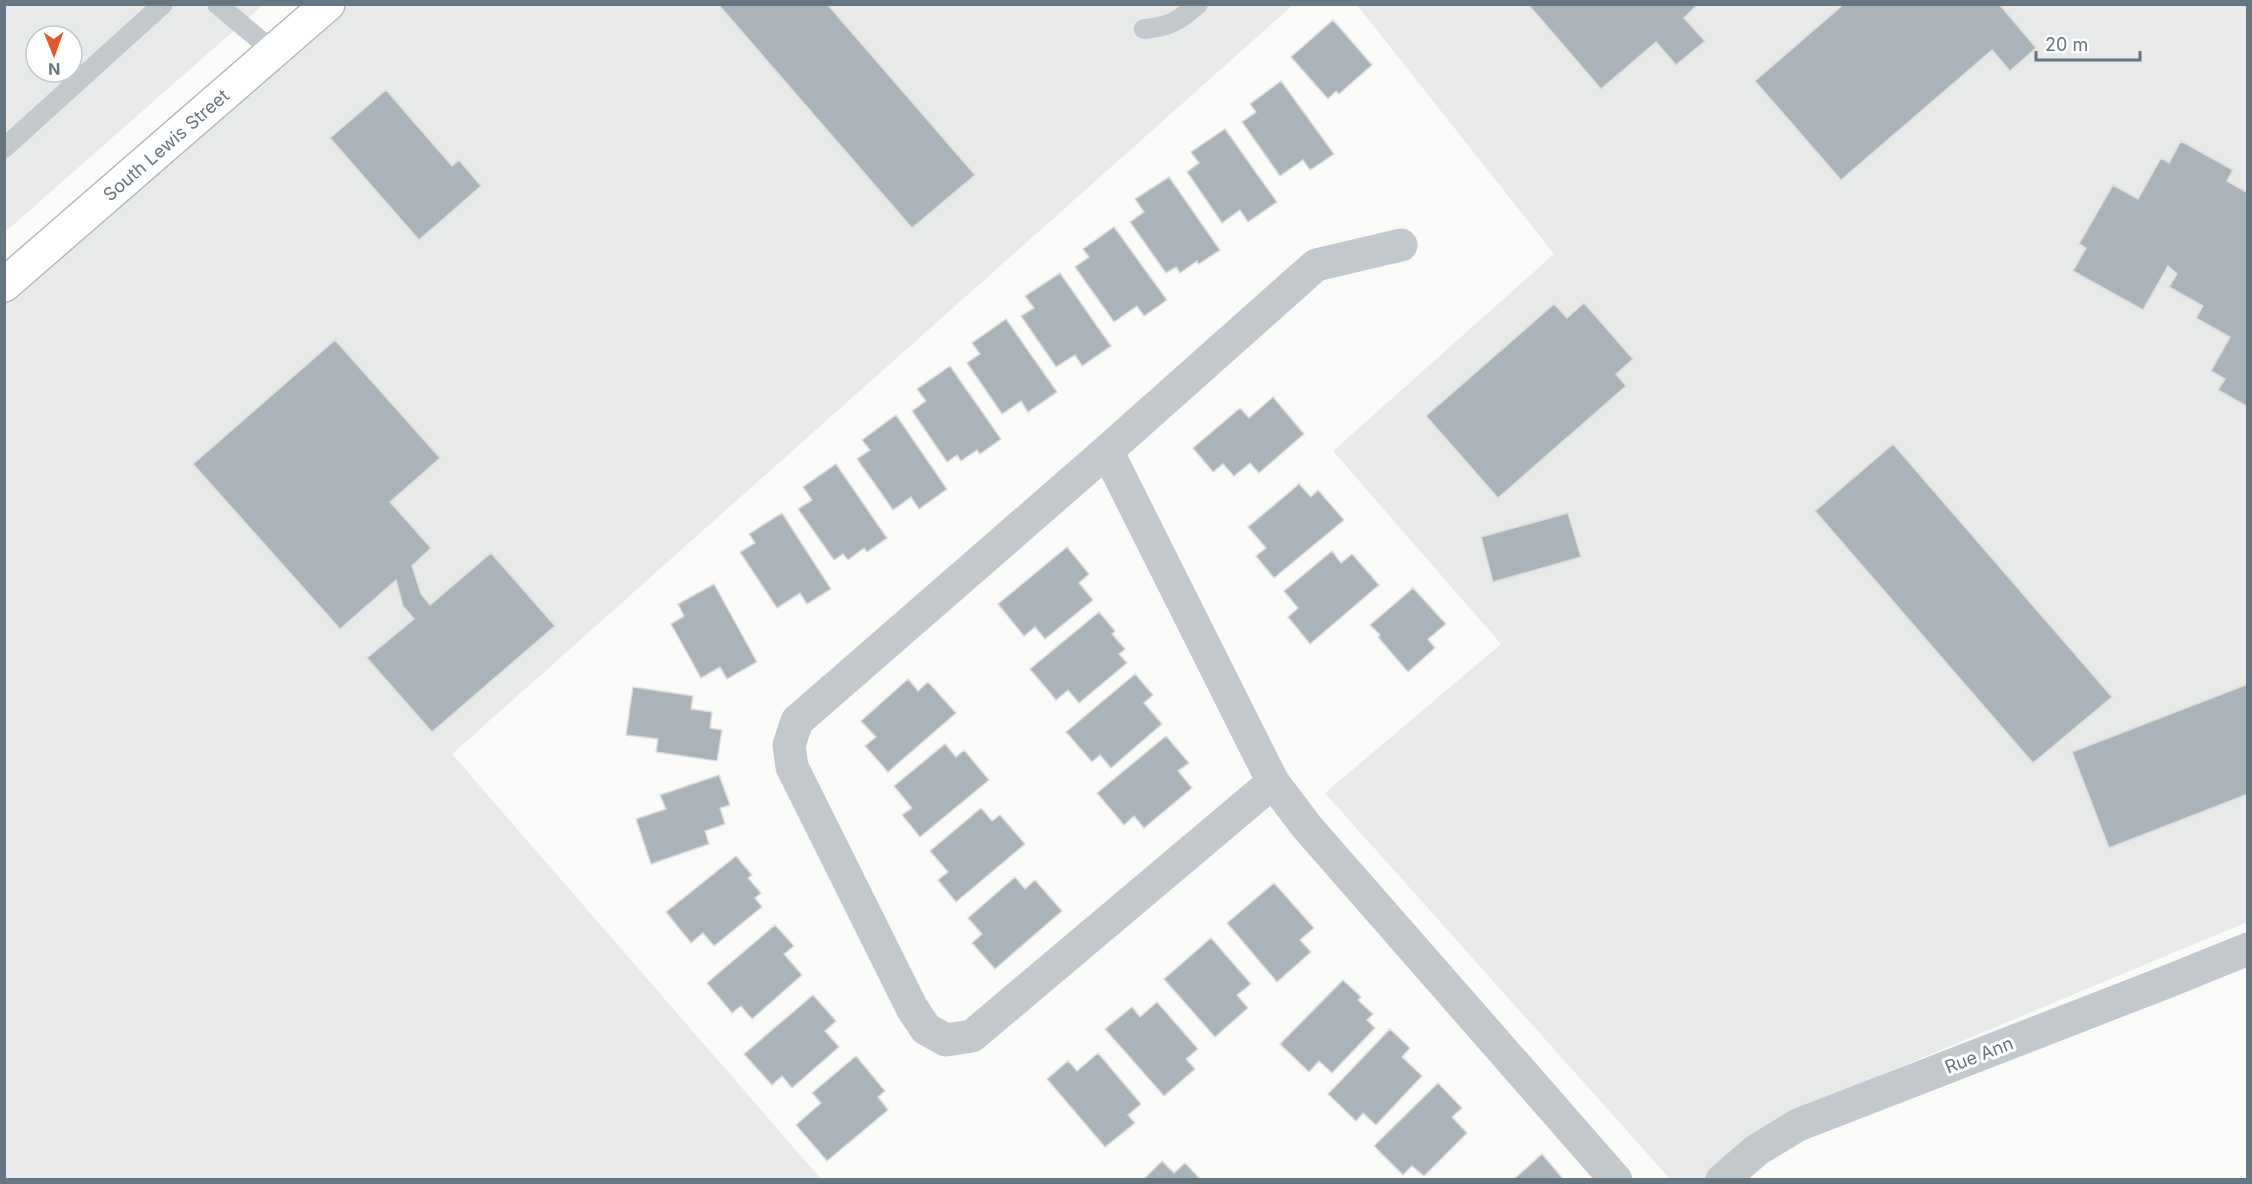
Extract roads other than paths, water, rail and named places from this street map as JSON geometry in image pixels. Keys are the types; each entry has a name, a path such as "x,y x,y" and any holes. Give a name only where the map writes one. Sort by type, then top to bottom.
{"main road":[{"name":"South Lewis Street","path":"4,285 328,4"}],"street":[{"path":"1274,782 972,1036 946,1040 926,1029 912,1008 792,767 789,745 797,721 1316,265 1401,245"},
{"path":"1107,451 1274,782 1307,827 1616,1179"},
{"name":"Rue Ann","path":"1722,1179 1757,1150 1798,1125 2247,949"}],"lane":[{"path":"4,148 163,4"},
{"path":"217,4 273,51"},
{"path":"1144,29 1162,27 1180,20 1198,4"}]}
